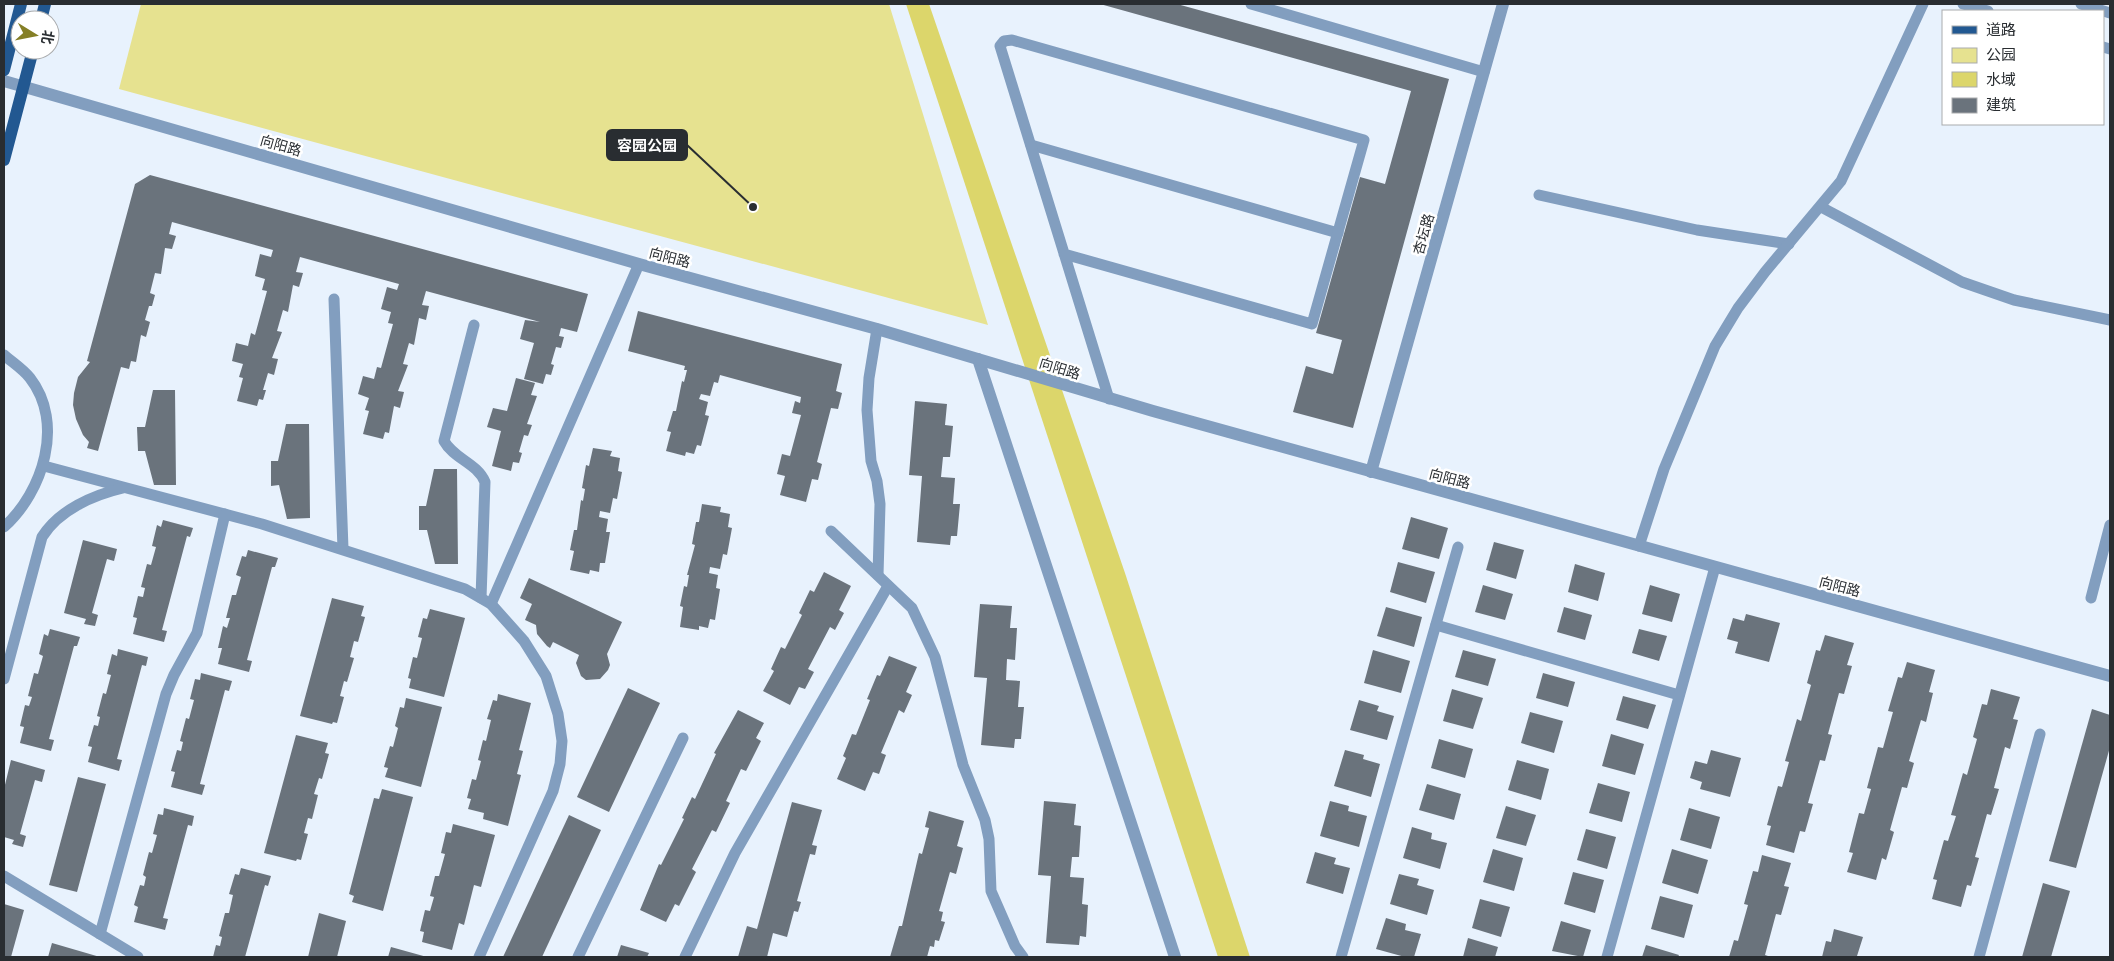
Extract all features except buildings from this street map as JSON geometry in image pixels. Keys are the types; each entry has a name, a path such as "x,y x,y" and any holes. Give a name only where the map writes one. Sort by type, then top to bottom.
{"main road":[{"path":"4,70 21,4"},
{"path":"4,160 30,60"}],"street":[{"name":"杏坛路","path":"1371,472 1504,4"},
{"name":"向阳路","path":"4,81 639,264 877,329 1109,398 2110,676"},
{"path":"978,359 1175,957"}],"lane":[{"path":"1251,4 1484,72"},
{"path":"1638,546 1664,469 1715,346 1738,308 1841,182 1923,4"},
{"path":"1963,4 1984,10"},
{"path":"2081,4 2100,10"},
{"path":"1064,254 1312,324 1364,140 1012,40 1004,41 1000,46 1064,254 1109,398"},
{"path":"1031,145 1338,233"},
{"path":"1539,195 1697,230 1789,244"},
{"path":"1821,207 1962,282 2014,300 2110,320"},
{"path":"491,604 639,264"},
{"path":"334,299 343,549"},
{"path":"474,325 444,441 449,451 481,472 485,482 481,598"},
{"path":"877,329 869,378 867,410 871,461 877,481 880,504 878,575"},
{"path":"4,355 30,378 43,402 47,424 44,466 35,486 17,515 4,527"},
{"path":"44,466 226,514 343,549 465,589 491,604 524,641 546,676 558,714 562,741 560,764 553,791 479,957"},
{"path":"4,679 42,537 48,526 62,515 102,493 125,488"},
{"path":"100,934 166,694 197,633 226,514"},
{"path":"2091,598 2110,525"},
{"path":"831,531 912,608 935,657 963,765 985,820 990,839 991,891 1015,946 1023,957"},
{"path":"1344,956 1458,547"},
{"path":"1606,957 1715,567"},
{"path":"684,957 735,853 888,586"},
{"path":"1436,625 1679,694"},
{"path":"1979,957 2040,734"},
{"path":"578,957 683,738"},
{"path":"4,876 138,957"}],"green space":[{"path":"141,4 889,4 988,325 119,89"}],"water":[{"path":"906,4 929,4 1125,573 1250,957 1218,957"}],"place":[{"name":"容园公园","path":"753,207"}]}
